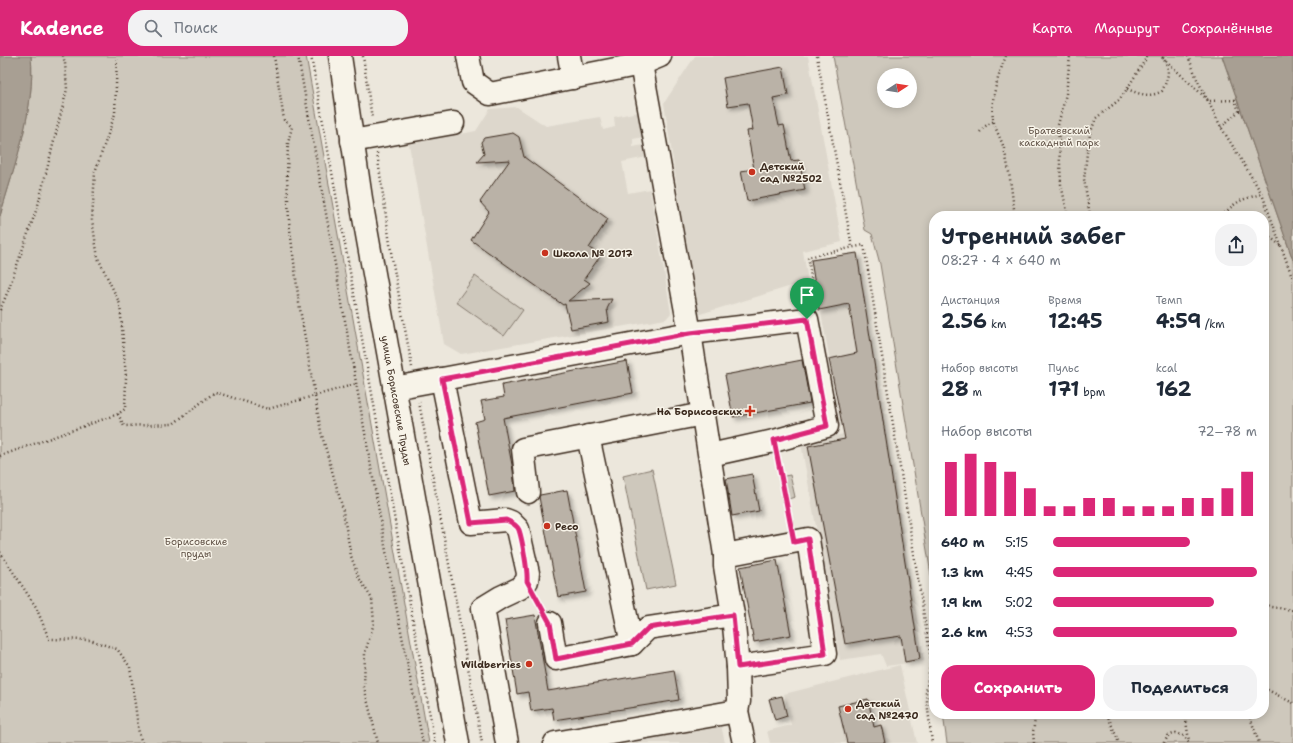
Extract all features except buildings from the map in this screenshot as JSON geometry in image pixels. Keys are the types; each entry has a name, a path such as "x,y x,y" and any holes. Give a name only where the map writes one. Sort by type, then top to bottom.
{"main road":[{"name":"улица Борисовские Пруды","path":"340,56 363,212 458,743"},
{"path":"468,56 473,82 490,94 573,78 650,60 690,333 725,554 725,566 733,615 738,667 739,701 737,711 744,743"},
{"path":"569,56 573,78"},
{"path":"352,141 453,123"},
{"path":"394,388 690,333 807,319 827,426 774,440 710,454"},
{"path":"442,379 471,523 506,520 511,522 518,529 528,574 527,581 520,588 483,608 507,743"},
{"path":"528,492 523,449 703,414"},
{"path":"588,436 632,644"},
{"path":"725,554 808,539 825,654 738,667"},
{"path":"550,623 556,659 632,644 648,628 733,615"},
{"path":"555,743 737,711"}],"path":[{"path":"0,310 38,206 60,120 67,89 63,56"},
{"path":"0,456 118,414 125,409 126,378 120,304 98,258 92,220 95,172 114,114 117,56"},
{"path":"274,56 284,120 292,127 288,143 287,177 289,221 299,303 321,432 331,472 342,506 351,556 359,578 372,599 374,623 366,653 364,687 378,743"},
{"path":"298,56 392,585 423,743"},
{"path":"311,56 435,743"},
{"path":"817,56 852,247"},
{"path":"1006,56 996,89 993,107 996,131 1005,150 1014,211"},
{"path":"1067,211 1061,184 1058,125 1066,94 1070,56"},
{"path":"1089,211 1084,179 1086,153 1090,134 1096,118 1119,100 1127,90 1146,56"},
{"path":"1188,56 1197,79 1221,127 1262,194 1268,211"},
{"path":"1127,90 1139,94 1151,95 1162,91 1168,78 1167,65 1162,57"},
{"path":"1162,57 1209,101 1235,100 1239,111 1221,127"},
{"path":"980,132 984,126 994,120"},
{"path":"1227,211 1233,204 1246,198 1262,194"},
{"path":"1269,214 1293,279"},
{"path":"1269,236 1281,247"},
{"path":"807,319 812,284 808,257 864,245 929,647"},
{"path":"118,414 124,426 173,424 215,392 268,409 356,384"},
{"path":"774,440 794,542"},
{"path":"0,552 36,607 49,639 90,640 117,649 130,667 139,734 142,743"},
{"path":"527,581 550,623"},
{"path":"1269,605 1293,610"},
{"path":"929,673 926,693 929,718"},
{"path":"1269,691 1293,703"},
{"path":"929,719 932,743"},
{"path":"1034,743 1033,732 1035,719"},
{"path":"1109,719 1119,743"},
{"path":"1186,719 1189,743"},
{"path":"1251,719 1259,743"},
{"path":"1164,743 1168,736 1176,733 1184,736 1189,743"}],"shaded area":[{"path":"0,56 31,56 32,76 23,137 0,216"},
{"name":"Детский сад №2502","path":"695,56 808,56 842,242 803,251 808,281 697,315 664,103"},
{"path":"1222,56 1293,56 1293,260"},
{"name":"Школа № 2017","path":"517,107 546,126 600,117 603,130 615,127 614,117 638,112 643,137 633,139 633,147 650,144 652,156 622,162 628,193 650,189 671,313 666,319 461,354 444,344 409,144 476,131 490,109"},
{"path":"857,253 924,661 886,666 881,654 840,660 801,443 844,434 811,260"},
{"name":"Детский сад №2470","path":"900,665 917,743 770,743 767,731 791,725 784,694"},
{"path":"721,725 725,743 622,743"}],"green space":[{"name":"Борисовские пруды","path":"31,56 306,56 429,743 0,743 0,216 23,137 32,76"},
{"name":"Братеевский каскадный парк","path":"833,56 1222,56 1293,260 1293,743 947,743 944,719 1269,719 1269,211 929,211 929,563 880,264 872,234 865,230"},
{"path":"475,276 523,310 504,336 456,302"},
{"path":"652,469 676,584 646,590 623,476"},
{"path":"790,475 795,497 785,500 779,477"}],"place":[{"name":"Детский сад №2502","path":"752,172"},
{"name":"Школа № 2017","path":"545,253"},
{"name":"На Борисовских","path":"750,411"},
{"name":"Ресо","path":"547,526"},
{"name":"Wildberries","path":"529,664"},
{"name":"Детский сад №2470","path":"848,709"}],"route":[{"path":"807,319 827,426 774,440 794,542 808,539 825,654 738,667 733,615 648,628 632,644 556,659 550,623 527,581 528,574 518,529 511,522 506,520 471,523 442,379 690,333 807,319"}]}
